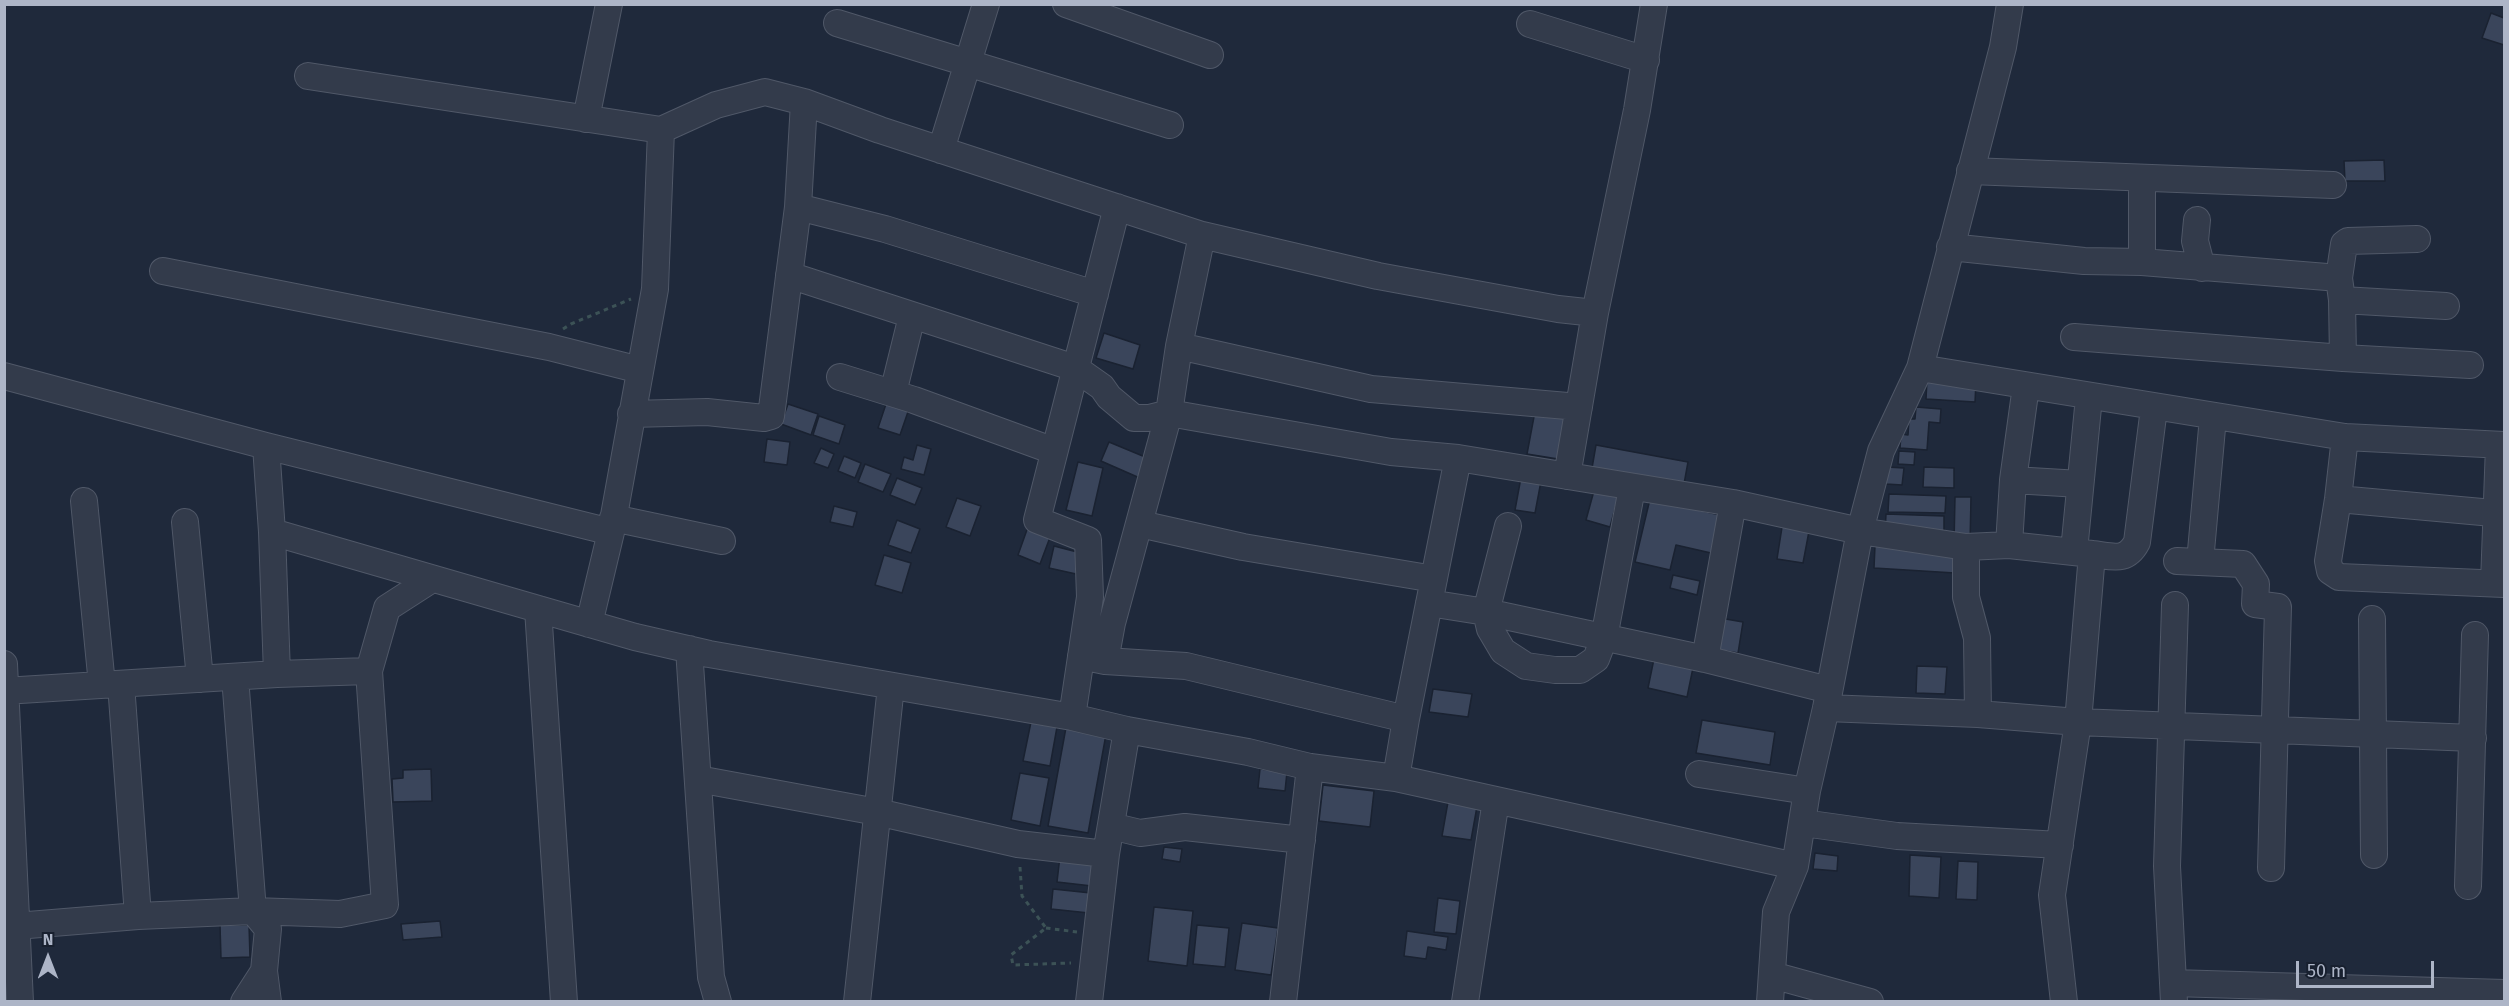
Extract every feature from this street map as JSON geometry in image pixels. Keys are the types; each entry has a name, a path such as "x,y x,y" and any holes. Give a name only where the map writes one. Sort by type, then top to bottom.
{"street":[{"path":"586,119 609,4"},
{"path":"941,150 986,4"},
{"path":"1066,4 1210,55"},
{"path":"1567,476 1595,313 1646,60 1654,4"},
{"path":"1770,1002 1776,912 1795,866 1807,791 1828,699 1860,531 1881,451 1920,368 2003,47 2010,4"},
{"path":"837,23 1170,125"},
{"path":"1530,24 1646,60"},
{"path":"308,76 662,130 716,105 765,92 804,102 941,150 1202,235 1378,276 1558,309 1595,313"},
{"path":"631,414 707,412 764,418 771,416 798,207 804,102"},
{"path":"589,624 612,525 655,289 662,130"},
{"path":"1970,171 2333,185"},
{"path":"2142,178 2142,262"},
{"path":"798,207 885,229 1095,294"},
{"path":"1093,658 1088,540 1038,520 1117,207"},
{"path":"2197,220 2195,241 2202,268"},
{"path":"1072,717 1093,658 1112,623 1140,524 1168,413 1202,235"},
{"path":"2343,358 2341,289 2344,244 2348,241 2417,240"},
{"path":"1950,248 2084,261 2142,262 2202,268 2446,306"},
{"path":"163,271 549,347 640,370"},
{"path":"789,275 1075,369 1102,387 1109,397 1134,418 1149,418 1168,413 1391,452 1458,458 1732,503 1860,531 1966,547 2009,546 2123,557 2132,552 2137,542 2154,408"},
{"path":"893,393 912,316"},
{"path":"2074,337 2343,358 2470,365"},
{"path":"1179,346 1371,389 1579,407"},
{"path":"1920,368 2154,408 2345,437 2502,445 2499,584 2338,577 2330,571 2328,561 2345,437"},
{"path":"4,376 266,446 612,525 722,541"},
{"path":"840,377 893,393 1054,451"},
{"path":"2009,546 2013,480 2026,386"},
{"path":"2064,1002 2052,895 2078,723 2083,553 2080,484 2089,397"},
{"path":"2213,417 2188,561 2243,564 2256,584 2255,604 2277,607 2271,868"},
{"path":"266,446 272,532 277,675"},
{"path":"1396,778 1458,458"},
{"path":"2013,480 2080,484"},
{"path":"1508,526 1486,612 1490,629 1503,651 1526,666 1555,670 1580,670 1596,659 1604,638 1632,488"},
{"path":"2338,499 2500,513"},
{"path":"84,501 112,684 138,916"},
{"path":"1705,659 1732,503"},
{"path":"185,522 200,679"},
{"path":"1140,524 1243,547 1434,579"},
{"path":"272,532 589,624 689,649 1072,717 1127,730 1248,752 1310,767 1396,778 1795,866"},
{"path":"1966,547 1966,597 1977,638 1978,714"},
{"path":"11,926 138,916 253,911 340,914 385,905 369,671 387,608 432,579"},
{"path":"1429,603 1486,612 1705,659 1828,699 2078,723 2473,738"},
{"path":"2175,605 2167,866 2173,992 2505,993"},
{"path":"538,609 564,1002"},
{"path":"2372,619 2374,855"},
{"path":"2468,886 2475,635"},
{"path":"689,649 711,977 718,1002"},
{"path":"1093,658 1186,666 1406,719"},
{"path":"4,664 11,926 20,1002"},
{"path":"5,691 369,671"},
{"path":"235,677 253,911 268,929 264,971 268,1002"},
{"path":"857,1002 891,686"},
{"path":"1089,1002 1106,854 1127,730"},
{"path":"1283,1002 1310,767"},
{"path":"1699,774 1807,791"},
{"path":"698,779 877,812 1018,844 1106,854"},
{"path":"1465,1002 1496,800"},
{"path":"1803,823 1897,836 2060,845"},
{"path":"1111,825 1140,832 1185,827 1302,840"},
{"path":"244,1002 264,971"},
{"path":"1772,975 1870,1002"}],"path":[{"path":"549,347 558,333 571,324 655,289"},
{"path":"1018,844 1022,896 1046,928"},
{"path":"1093,961 1013,965 1011,955 1046,928 1096,934"}],"building":[{"path":"2491,13 2504,18 2504,45 2482,38"},
{"path":"2384,160 2385,181 2345,181 2344,161"},
{"path":"1104,333 1140,345 1133,369 1096,358"},
{"path":"1927,379 1976,382 1975,402 1926,399"},
{"path":"888,398 910,406 900,435 878,428"},
{"path":"788,404 818,414 811,435 781,424"},
{"path":"1536,406 1567,412 1558,459 1527,454"},
{"path":"1916,407 1941,409 1940,423 1929,422 1927,450 1900,448 1901,434 1908,435 1909,419 1915,419"},
{"path":"819,416 845,425 839,444 813,435"},
{"path":"767,439 790,442 787,465 764,462"},
{"path":"1109,442 1150,459 1142,479 1101,461"},
{"path":"917,445 931,449 924,475 901,469 904,457 913,460"},
{"path":"1596,445 1688,462 1684,484 1592,468"},
{"path":"821,448 834,454 828,468 814,463"},
{"path":"1899,451 1915,452 1914,465 1898,464"},
{"path":"844,456 861,463 855,478 838,471"},
{"path":"1078,462 1103,468 1092,516 1066,510"},
{"path":"865,464 891,474 883,492 858,482"},
{"path":"1887,467 1904,468 1902,485 1886,484"},
{"path":"1924,467 1954,468 1954,488 1923,487"},
{"path":"1522,472 1542,476 1535,513 1515,510"},
{"path":"897,478 922,488 915,505 890,495"},
{"path":"1595,487 1619,494 1610,527 1586,520"},
{"path":"1889,494 1946,496 1945,513 1888,512"},
{"path":"1955,497 1971,497 1970,544 1954,544"},
{"path":"957,498 981,506 970,536 946,527"},
{"path":"1650,499 1720,515 1711,553 1676,545 1670,570 1635,562"},
{"path":"834,506 857,512 853,527 830,522"},
{"path":"1886,514 1944,516 1944,536 1885,534"},
{"path":"897,520 920,529 911,553 888,545"},
{"path":"1783,521 1810,526 1803,563 1777,559"},
{"path":"1029,524 1052,532 1040,564 1018,555"},
{"path":"1054,546 1081,553 1076,574 1049,568"},
{"path":"1875,546 1956,550 1955,573 1874,568"},
{"path":"884,555 911,563 902,593 875,585"},
{"path":"1673,575 1700,581 1697,595 1670,588"},
{"path":"1720,618 1743,622 1738,653 1714,649"},
{"path":"1655,654 1694,663 1687,697 1648,688"},
{"path":"1917,666 1947,667 1945,694 1916,693"},
{"path":"1433,689 1472,694 1468,717 1429,712"},
{"path":"1702,720 1775,732 1770,765 1696,753"},
{"path":"1031,722 1057,727 1050,766 1023,761"},
{"path":"1067,722 1107,729 1088,833 1048,826"},
{"path":"431,769 432,801 393,802 392,779 403,778 403,770"},
{"path":"1260,769 1287,772 1285,791 1258,788"},
{"path":"1020,773 1049,778 1040,826 1011,820"},
{"path":"1323,785 1374,791 1370,827 1319,821"},
{"path":"1449,796 1478,801 1471,840 1442,836"},
{"path":"1164,847 1182,849 1180,862 1162,859"},
{"path":"1815,853 1838,856 1837,871 1813,869"},
{"path":"1910,855 1941,857 1939,898 1909,896"},
{"path":"1060,856 1095,859 1092,886 1057,882"},
{"path":"1958,861 1978,862 1977,900 1956,899"},
{"path":"1053,889 1091,893 1089,913 1051,909"},
{"path":"1438,898 1460,901 1456,934 1434,932"},
{"path":"1154,907 1193,911 1187,966 1148,961"},
{"path":"440,921 442,937 403,940 401,924"},
{"path":"1242,923 1278,928 1271,975 1235,970"},
{"path":"220,925 249,925 250,957 221,958"},
{"path":"1197,925 1229,928 1225,967 1193,964"},
{"path":"1407,931 1448,937 1446,950 1428,947 1426,959 1404,956"}]}
